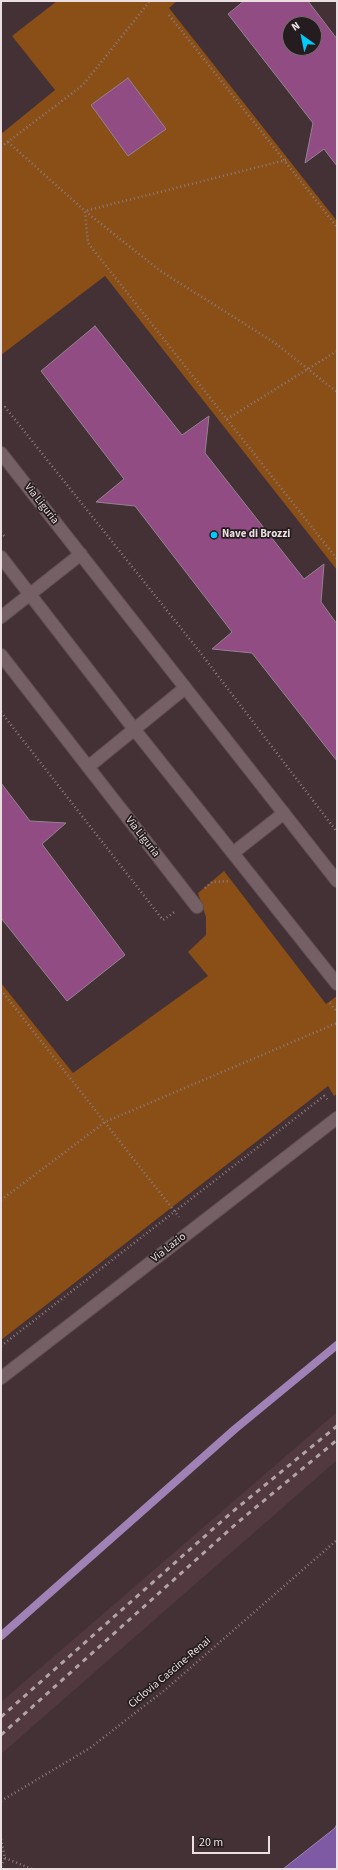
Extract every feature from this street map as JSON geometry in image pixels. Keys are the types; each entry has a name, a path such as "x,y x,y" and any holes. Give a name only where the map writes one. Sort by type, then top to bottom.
{"street":[{"name":"Via Liguria","path":"1,453 337,881"},
{"path":"1,617 81,554"},
{"path":"1,557 134,729 337,984"},
{"name":"Via Liguria","path":"1,656 194,903"},
{"path":"88,767 185,688"},
{"path":"233,853 284,813"},
{"name":"Via Lazio","path":"1,1378 337,1118"}],"path":[{"path":"1,147 83,85 150,1"},
{"path":"169,15 286,160 337,227"},
{"path":"8,142 85,211 159,270 275,343 337,392"},
{"path":"85,211 286,160"},
{"path":"85,211 88,243 337,559"},
{"path":"227,420 337,351"},
{"path":"1,410 5,406 187,635 337,832"},
{"path":"1,712 163,920 194,903 212,882 237,881"},
{"path":"1,990 191,1231"},
{"path":"1,1200 105,1122 337,1023"},
{"path":"1,1346 324,1096 331,1104"},
{"name":"Ciclovia Cascine-Renai","path":"1,1801 90,1748 160,1694 337,1540"},
{"path":"1,1839 5,1858 1,1867"},
{"path":"5,1858 32,1869"}],"shaded area":[{"path":"57,1 177,1 169,8 337,221 337,570 105,276 1,355 1,134 55,90 12,36"},
{"path":"224,871 326,1004 337,996 337,1094 334,1096 328,1086 1,1340 1,983 73,1073 208,976 188,952 206,935 206,917 198,893"},
{"path":"337,1412 337,1460 1,1754 1,1702"},
{"path":"337,1824 337,1869 283,1869 335,1828"}],"building":[{"path":"244,1 308,1 319,16 282,16 282,56 322,56 322,19 337,39 337,166 324,149 305,163 313,123 228,14"},
{"path":"128,78 166,129 128,156 91,105"},
{"name":"Nave di Brozzi","path":"95,326 182,435 209,416 205,453 304,579 324,564 321,602 337,624 337,761 252,653 212,649 232,632 135,506 96,502 124,479 41,371"},
{"path":"1,783 30,821 66,823 42,844 125,955 67,1001 1,918"}],"waterway":[{"path":"1,1636 235,1429 337,1345"}],"railway":[{"path":"1,1717 231,1513 337,1426"},
{"path":"1,1735 237,1523 337,1440"}],"place":[{"name":"Nave di Brozzi","path":"214,535"}]}
